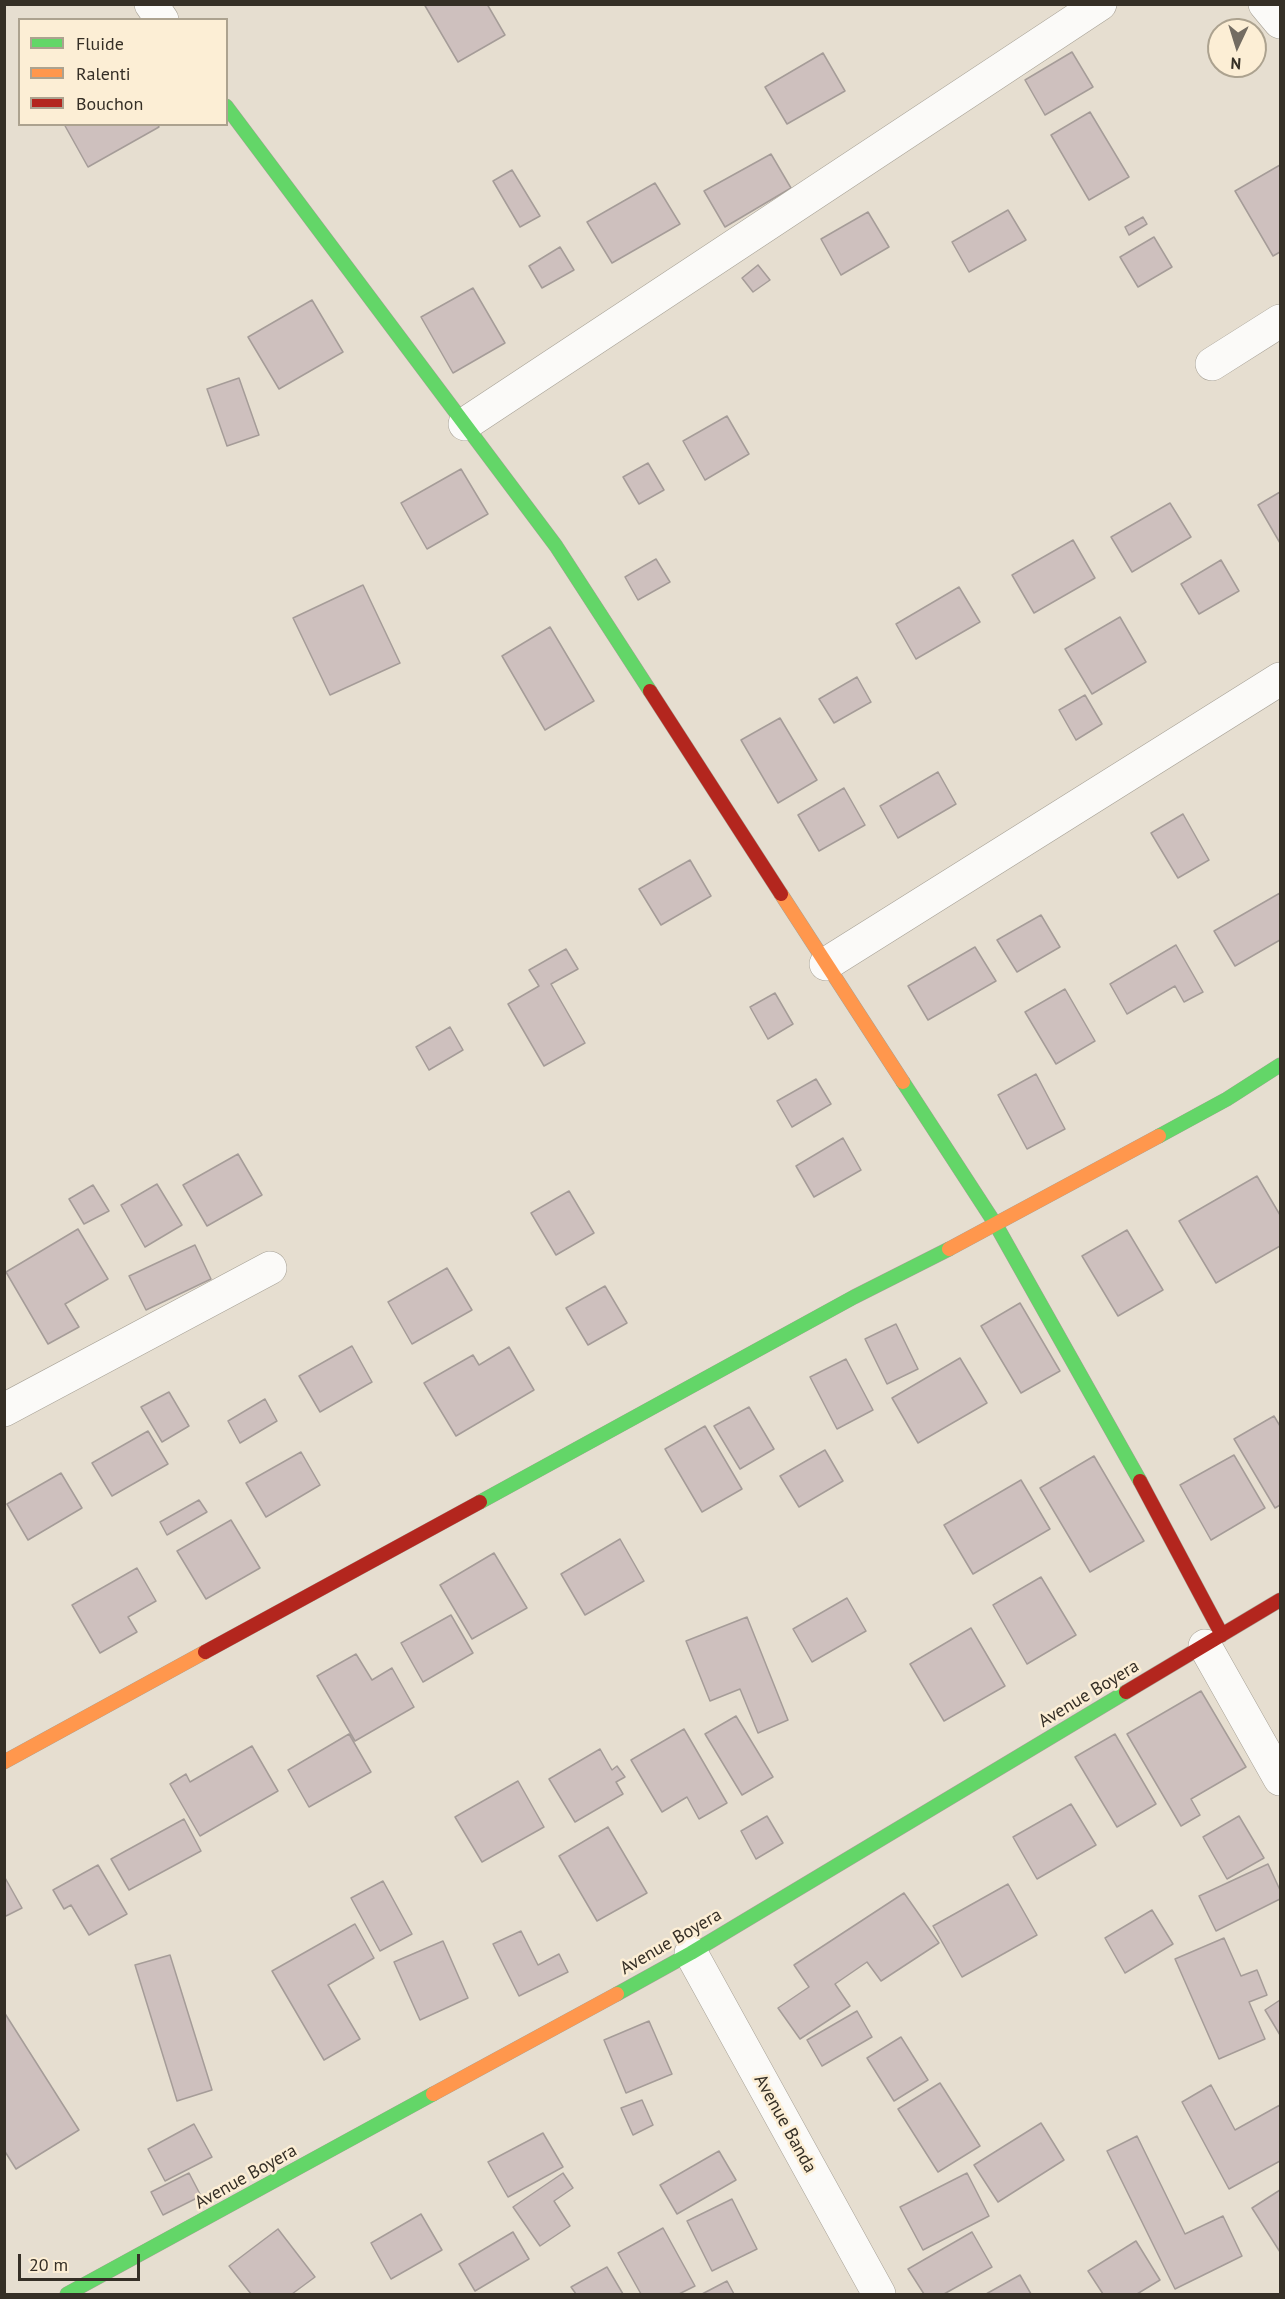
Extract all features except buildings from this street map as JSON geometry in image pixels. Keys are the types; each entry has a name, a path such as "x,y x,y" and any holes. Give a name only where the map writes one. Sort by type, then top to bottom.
{"street":[{"path":"151,4 161,18"},
{"path":"465,424 1100,4"},
{"path":"1266,4 1281,22"},
{"path":"228,109 556,546 996,1226 1122,1446 1213,1641 1281,1779"},
{"path":"1212,364 1281,321"},
{"path":"826,964 1281,679"},
{"path":"4,1762 854,1297 996,1226 1227,1098 1281,1065"},
{"path":"4,1410 270,1268"},
{"name":"Avenue Boyera","path":"68,2295 691,1953 1281,1600"},
{"name":"Avenue Banda","path":"691,1953 879,2295"}],"traffic: fast":[{"path":"228,109 556,546 650,691"},
{"path":"1159,1136 1227,1099 1280,1065"},
{"path":"903,1082 996,1225 1140,1481"},
{"path":"480,1502 854,1297 949,1249"},
{"path":"617,1994 691,1953 1126,1692"},
{"path":"67,2294 433,2094"}],"traffic: slow":[{"path":"781,894 903,1082"},
{"path":"949,1249 1159,1136"},
{"path":"4,1762 205,1652"},
{"path":"433,2094 617,1994"}],"traffic: jam":[{"path":"650,691 781,894"},
{"path":"1140,1481 1222,1635"},
{"path":"205,1652 480,1502"},
{"path":"1126,1692 1280,1600"}]}
